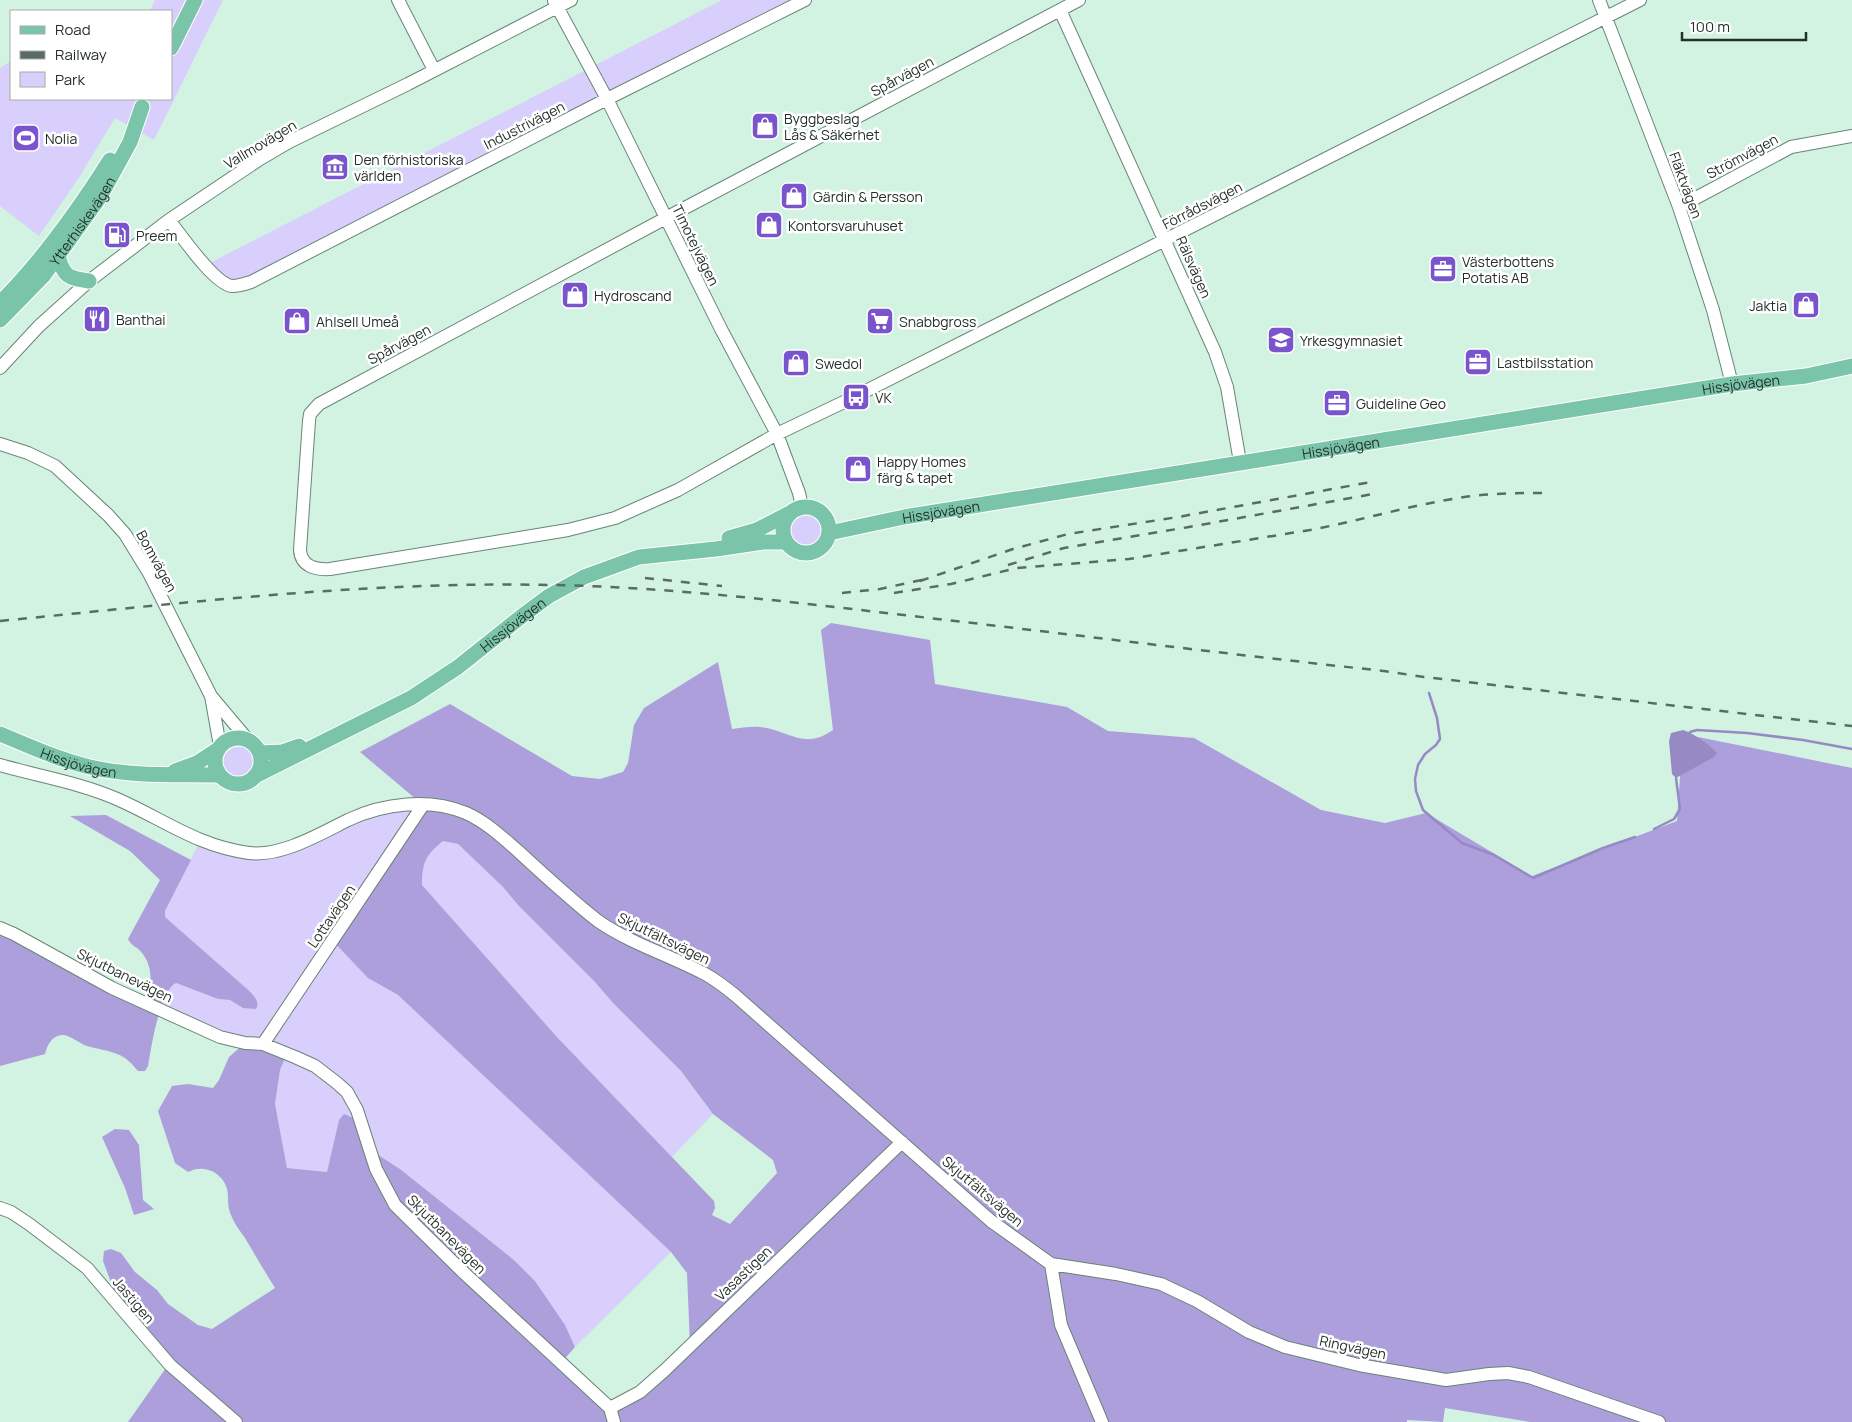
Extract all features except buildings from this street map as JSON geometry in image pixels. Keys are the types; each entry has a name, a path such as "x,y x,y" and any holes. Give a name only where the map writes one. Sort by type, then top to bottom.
{"main road":[{"path":"172,46 195,0"},
{"name":"Ytterhiskevägen","path":"0,320 44,275 100,197 130,142 144,103"},
{"name":"Ytterhiskevägen","path":"0,303 33,266 91,190 144,103"},
{"path":"58,256 62,268 72,279 89,281"},
{"name":"Hissjövägen","path":"829,533 904,517 1240,462 1732,384 1806,376 1852,366"},
{"path":"802,507 816,509 827,520 829,533 823,546 812,553 796,552 785,542 783,525 788,514 802,507"},
{"name":"Hissjövägen","path":"669,553 712,540 740,536 757,530 788,514"},
{"name":"Hissjövägen","path":"255,776 411,698 436,683 549,596 584,577 639,557 763,542 785,542"},
{"name":"Hissjövägen","path":"260,753 282,752 366,721"},
{"name":"Hissjövägen","path":"0,734 56,757 90,767 126,773 219,775"},
{"path":"231,738 248,740 260,753 260,768 248,782 231,783 219,775 216,768 215,757 218,748 231,738"},
{"name":"Hissjövägen","path":"162,775 197,763 218,748"}],"street":[{"path":"398,0 434,70"},
{"name":"Vallmovägen","path":"0,368 39,326 89,281 209,192 289,142 434,70 555,3 571,0"},
{"name":"Industrivägen","path":"169,220 217,278 225,284 240,286 805,0"},
{"name":"Spårvägen","path":"777,434 678,490 631,512 597,523 568,530 322,570 310,567 300,557 309,421 315,408 330,397 1079,0"},
{"name":"Fläktvägen","path":"1599,0 1679,207 1713,310 1732,384"},
{"name":"Förrådsvägen","path":"777,434 848,400 1640,0"},
{"name":"Timotejvägen","path":"555,3 607,99 721,329 777,434 799,493 802,507"},
{"name":"Rälsvägen","path":"1060,10 1215,352 1228,387 1240,462"},
{"name":"Strömvägen","path":"1679,207 1786,148 1852,136"},
{"name":"Bomvägen","path":"0,444 42,459 68,476 125,534 149,573 211,696 248,740"},
{"name":"Bomvägen","path":"0,451 22,451"},
{"name":"Bomvägen","path":"211,696 218,748"},
{"name":"Skjutfältsvägen","path":"0,766 115,798 193,838 222,849 252,853 273,851 306,840 361,814 383,808 409,804 443,806 466,813 488,826 604,925 636,943 702,972 752,1008 991,1221 1051,1264"},
{"name":"Lottavägen","path":"263,1044 423,805"},
{"name":"Skjutbanevägen","path":"0,928 112,988 220,1037 245,1043 263,1044 315,1066 347,1092 362,1122 376,1169 395,1205 495,1303 610,1408"},
{"name":"Vasastigen","path":"610,1408 640,1392 665,1370 902,1142"},
{"name":"Jastigen","path":"0,1208 11,1212 29,1224 87,1268 170,1365 236,1422"},
{"path":"1051,1264 1062,1325 1102,1422"},
{"name":"Ringvägen","path":"1051,1264 1116,1274 1161,1284 1196,1300 1249,1332 1285,1347 1359,1365 1446,1380 1498,1374 1529,1377 1659,1422"},
{"path":"610,1408 614,1422"}],"green space":[{"path":"155,0 223,0 154,140 115,118 80,176 39,236 0,206 0,68 10,62 10,100 172,100 172,10 150,10"},
{"path":"722,0 805,0 240,285 206,265"},
{"path":"806,516 812,517 820,525 820,537 812,545 806,546 800,545 792,537 791,531 792,525 800,517"},
{"path":"239,747 245,748 250,752 254,757 254,769 250,774 245,778 239,779 233,778 228,774 224,769 223,763 224,757 228,752 233,748"},
{"path":"423,805 368,978 398,995 671,1252 575,1347 565,1325 535,1281 514,1260 400,1169 369,1149 339,1120 327,1172 287,1168 275,1104 280,1070 285,1058 161,1007 167,989 176,983 218,999 230,1000 243,1008 246,988 165,917 165,911 200,841 273,851 361,814"},
{"path":"443,841 458,844 503,887 518,905 681,1071 713,1114 672,1157 557,1037 422,885 426,860"}],"shaded area":[{"path":"831,623 930,640 935,684 1067,707 1108,731 1194,738 1321,810 1385,823 1426,813 1532,876 1677,821 1683,734 1852,768 1852,1422 1530,1422 1445,1408 1443,1422 1407,1420 1407,1422 128,1422 168,1365 121,1309 103,1261 104,1251 111,1249 121,1253 135,1272 157,1290 168,1304 198,1325 212,1329 275,1288 232,1218 228,1205 227,1188 222,1179 210,1170 197,1169 188,1172 175,1163 158,1111 172,1086 188,1084 213,1088 219,1080 229,1057 245,1043 285,1058 280,1070 275,1104 287,1168 327,1172 339,1120 344,1114 362,1122 369,1149 400,1169 514,1260 535,1281 565,1325 575,1347 561,1363 609,1408 690,1346 687,1273 671,1252 398,995 368,978 332,940 423,805 360,752 450,704 572,776 600,779 623,772 628,763 634,725 644,708 718,662 732,729 760,727 796,738 813,739 833,730 821,630","holes":["443,841 458,844 503,887 518,905 681,1071 713,1114 773,1160 777,1173 730,1224 712,1215 715,1208 714,1201 557,1037 422,885 424,865 429,855"]},
{"path":"1683,730 1710,746 1717,753 1714,757 1676,778 1672,774 1669,741 1671,733"},
{"path":"106,815 191,860 165,911 165,917 246,988 255,998 257,1003 256,1009 243,1008 230,1000 218,999 176,983 165,996 154,1034 148,1066 145,1071 138,1071 120,1055 87,1046 68,1036 62,1035 52,1039 45,1054 0,1066 0,928 145,1003 148,997 151,977 146,958 128,939 160,880 130,851 70,816"},
{"path":"115,1129 129,1130 139,1145 143,1200 154,1209 134,1215 125,1188 102,1137"}],"waterway":[{"path":"1429,693 1437,718 1440,739 1425,754 1418,765 1415,779 1416,791 1423,810 1462,843 1494,855 1533,878 1603,848 1635,837"},
{"path":"1690,732 1697,730 1747,733 1803,740 1852,749"},
{"path":"1654,829 1674,819 1680,809 1676,778"}],"railway":[{"path":"920,581 1013,549 1068,534 1178,517 1371,482"},
{"path":"894,593 951,584 1017,568 1129,559 1310,530 1451,499 1491,494 1549,493"},
{"path":"1008,565 1064,548 1373,494"},
{"path":"645,578 722,586"},
{"path":"842,593 880,589 926,579"},
{"path":"0,621 343,590 412,586 595,586 731,596 821,606 1852,726"}],"place":[{"name":"Byggbeslag Lås & Säkerhet","path":"765,126"},
{"name":"Nolia","path":"26,138"},
{"name":"Den förhistoriska världen","path":"335,167"},
{"name":"Gärdin & Persson","path":"794,196"},
{"name":"Kontorsvaruhuset","path":"769,225"},
{"name":"Preem","path":"117,235"},
{"name":"Västerbottens Potatis AB","path":"1443,269"},
{"name":"Hydroscand","path":"575,295"},
{"name":"Jaktia","path":"1806,305"},
{"name":"Banthai","path":"97,319"},
{"name":"Ahlsell Umeå","path":"297,321"},
{"name":"Snabbgross","path":"880,321"},
{"name":"Yrkesgymnasiet","path":"1281,340"},
{"name":"Lastbilsstation","path":"1478,362"},
{"name":"Swedol","path":"796,363"},
{"name":"VK","path":"856,397"},
{"name":"Guideline Geo","path":"1337,403"},
{"name":"Happy Homes färg & tapet","path":"858,469"}]}
